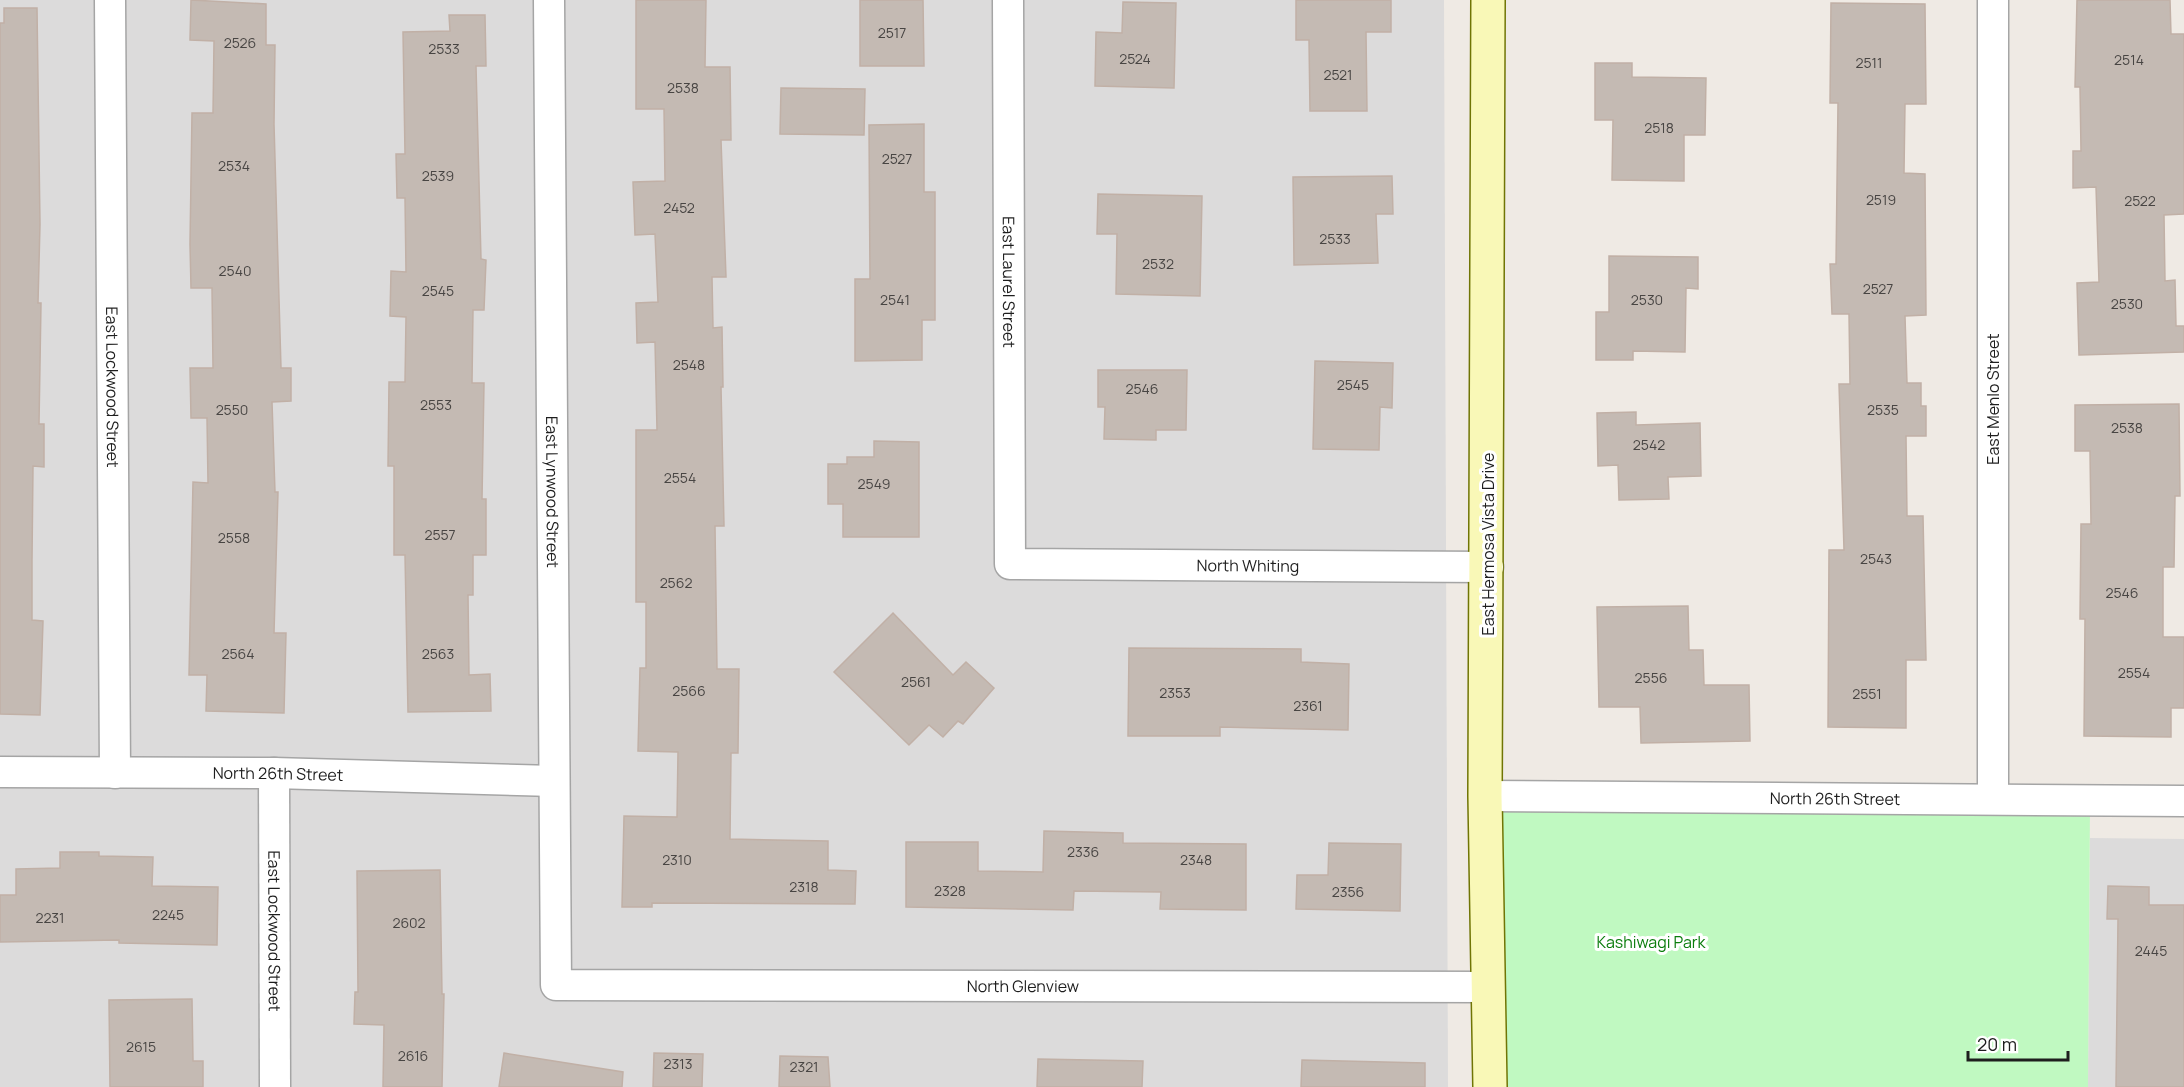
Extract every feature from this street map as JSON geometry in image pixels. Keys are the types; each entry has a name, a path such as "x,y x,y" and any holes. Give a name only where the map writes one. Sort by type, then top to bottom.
{"street":[{"name":"East Lockwood Street","path":"110,0 115,773"},
{"name":"East Lynwood Street","path":"549,0 556,985"},
{"name":"East Laurel Street","path":"1008,0 1010,564"},
{"name":"East Hermosa Vista Drive","path":"1488,0 1488,567 1485,796 1490,1087"},
{"name":"East Menlo Street","path":"1993,0 1993,798"},
{"name":"North Whiting","path":"1010,564 1488,567"},
{"name":"North 26th Street","path":"0,772 274,773 554,781"},
{"name":"East Lockwood Street","path":"274,773 275,1087"},
{"name":"North 26th Street","path":"1485,796 2184,801"},
{"name":"North Glenview","path":"556,985 1488,987"}],"shaded area":[{"path":"0,0 1444,0 1448,1087 0,1087"},
{"path":"2090,838 2184,839 2184,1087 2088,1087"}],"green space":[{"name":"Kashiwagi Park","path":"1485,796 2090,800 2088,1087 1490,1087"}],"building":[{"path":"191,0 266,4 266,45 275,45 274,124 281,368 291,368 291,401 272,402 275,492 278,492 274,633 286,633 284,713 206,711 207,675 189,675 193,482 208,483 207,418 191,418 190,368 213,368 212,288 191,288 192,113 213,113 214,41 190,40"},
{"path":"636,0 706,0 705,67 730,67 731,140 721,140 726,277 712,277 713,328 722,327 723,387 721,387 724,526 715,526 717,669 739,669 738,753 731,753 730,839 828,841 828,870 856,871 855,904 652,903 652,907 622,907 624,816 677,817 678,752 638,751 640,668 646,668 646,602 636,602 636,430 657,430 655,342 637,343 636,303 658,302 655,234 635,235 633,182 665,181 664,109 636,109"},
{"path":"860,0 923,0 924,66 860,66"},
{"path":"1296,0 1391,0 1391,32 1366,32 1367,111 1310,111 1309,40 1296,40"},
{"path":"2077,0 2170,0 2171,34 2184,34 2184,214 2164,215 2165,281 2175,280 2176,326 2184,326 2184,352 2079,355 2077,283 2099,282 2096,187 2073,188 2073,151 2081,151 2080,87 2075,87"},
{"path":"1123,2 1176,3 1174,88 1095,86 1096,32 1122,33"},
{"path":"1831,3 1925,4 1926,104 1905,104 1904,173 1925,174 1926,315 1905,316 1907,383 1921,383 1921,406 1926,406 1926,436 1906,436 1907,516 1923,516 1926,660 1906,660 1906,728 1828,727 1829,550 1844,550 1839,384 1850,384 1849,314 1832,314 1830,264 1836,264 1838,103 1830,103"},
{"path":"4,8 37,8 40,224 38,303 41,303 39,424 44,424 44,467 33,466 32,620 43,621 40,715 0,714 0,23 4,23"},
{"path":"449,15 485,15 486,66 476,66 481,259 486,260 484,310 473,310 472,383 484,383 482,499 486,499 486,555 473,555 473,595 468,595 469,675 490,674 491,711 408,712 405,555 394,555 394,466 388,466 389,382 405,382 406,317 390,316 391,271 406,272 405,198 397,198 396,154 405,154 403,32 450,31"},
{"path":"1595,63 1632,63 1632,77 1706,78 1705,135 1684,135 1684,181 1612,180 1613,120 1595,120"},
{"path":"781,88 865,89 864,135 780,134"},
{"path":"924,124 924,192 935,192 935,320 922,320 922,360 855,361 855,279 870,279 869,125"},
{"path":"1392,176 1393,214 1376,214 1378,263 1294,265 1293,177"},
{"path":"1098,194 1202,196 1200,296 1116,294 1117,234 1097,234"},
{"path":"1609,256 1698,257 1698,289 1686,288 1685,352 1633,351 1633,360 1596,360 1596,312 1609,312"},
{"path":"1315,361 1393,363 1392,408 1380,407 1379,450 1313,449"},
{"path":"1098,370 1187,370 1186,430 1156,430 1156,440 1104,439 1105,407 1098,407"},
{"path":"2179,404 2180,496 2175,496 2174,567 2163,567 2163,637 2184,637 2184,708 2171,708 2171,737 2084,736 2085,619 2080,619 2081,524 2091,524 2090,451 2075,451 2075,405"},
{"path":"1636,412 1636,425 1700,423 1701,476 1668,477 1669,499 1619,500 1618,465 1598,466 1597,413"},
{"path":"874,441 919,442 919,537 843,537 843,504 828,504 828,464 847,464 847,457 874,457"},
{"path":"1688,606 1689,650 1703,650 1704,685 1749,685 1750,741 1641,743 1640,707 1599,707 1597,607"},
{"path":"893,613 953,675 966,662 994,688 963,724 958,721 943,737 929,725 909,745 834,672"},
{"path":"1129,648 1301,649 1301,662 1349,664 1348,730 1220,727 1220,736 1128,736"},
{"path":"1044,831 1123,833 1123,843 1246,844 1246,910 1160,909 1161,892 1074,891 1073,910 906,907 906,842 978,842 978,871 1043,872"},
{"path":"1329,843 1401,844 1400,911 1296,909 1297,875 1328,875"},
{"path":"60,852 99,852 99,856 153,857 152,886 218,887 217,945 119,943 119,940 0,942 0,895 16,895 16,869 60,868"},
{"path":"440,870 442,994 444,994 442,1087 383,1087 384,1025 354,1024 355,992 358,992 357,871"},
{"path":"2108,886 2149,887 2149,905 2184,905 2184,1087 2116,1087 2118,919 2107,919"},
{"path":"192,999 193,1061 203,1061 203,1087 110,1087 109,1000"},
{"path":"504,1053 623,1072 622,1087 499,1087"},
{"path":"654,1053 703,1054 702,1087 653,1087"},
{"path":"780,1056 828,1057 830,1087 779,1087"},
{"path":"1038,1059 1143,1061 1142,1087 1037,1087"},
{"path":"1302,1060 1425,1063 1425,1087 1301,1087"}]}
